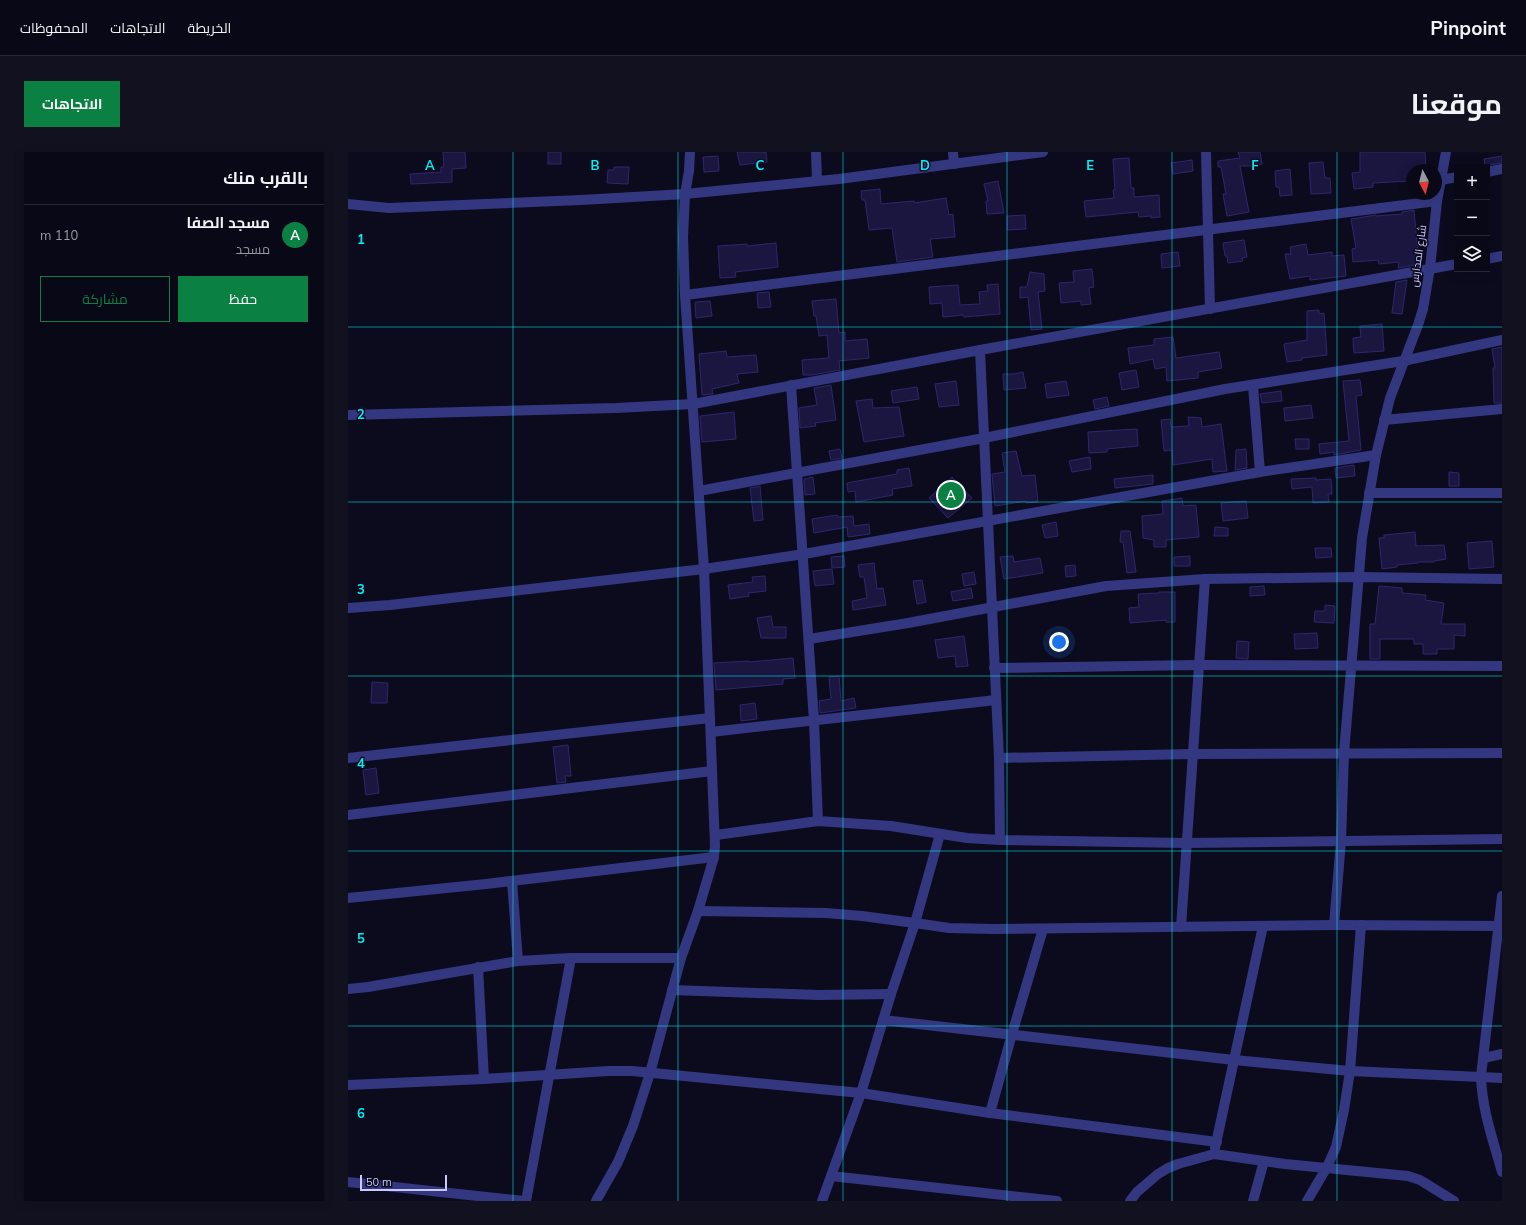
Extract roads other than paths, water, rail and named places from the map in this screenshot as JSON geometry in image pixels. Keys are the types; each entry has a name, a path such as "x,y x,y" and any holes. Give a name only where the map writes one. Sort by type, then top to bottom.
{"street":[{"path":"596,1201 626,1147 650,1073 681,958 698,911 714,857 716,835 704,569 685,295 683,237 685,194 689,171 690,152"},
{"path":"816,152 817,181"},
{"path":"953,152 954,164"},
{"path":"348,204 389,208 685,194 817,181 1040,152"},
{"path":"1206,152 1210,309"},
{"name":"شارع المدارس","path":"1442,174 1446,152"},
{"path":"1490,171 1502,169"},
{"path":"1442,180 1454,178"},
{"path":"685,295 1437,201"},
{"name":"شارع المدارس","path":"1334,925 1341,841 1344,753 1362,538 1376,455 1384,420 1390,398 1421,314 1430,268 1437,201"},
{"path":"1490,258 1502,256"},
{"path":"348,415 616,408 693,404 980,350 1454,264"},
{"path":"699,491 984,438 1224,389 1253,386 1403,361 1502,340"},
{"path":"980,350 999,758 1000,840"},
{"path":"791,385 804,554 814,721 818,820"},
{"path":"1253,386 1260,472"},
{"path":"1384,420 1502,409"},
{"path":"348,608 390,605 704,569 804,554 988,522 1260,472 1376,455"},
{"path":"1369,493 1502,493"},
{"path":"809,639 908,624 1106,586 1205,580 1358,577 1502,578"},
{"path":"1180,927 1205,580"},
{"path":"994,668 1198,665 1502,666"},
{"path":"711,732 996,700"},
{"path":"348,758 710,718"},
{"path":"999,758 1192,754 1502,753"},
{"path":"348,815 712,771"},
{"path":"716,835 818,820 891,826 967,838 1000,840 1187,843 1502,839"},
{"path":"822,1201 861,1093 891,994 915,923 940,834"},
{"path":"348,898 714,857"},
{"path":"512,880 518,961"},
{"path":"1502,896 1500,926 1481,1076 1485,1116 1502,1172"},
{"path":"698,911 826,913 862,916 949,928 1043,929 1334,925 1500,926"},
{"path":"1308,1201 1327,1167 1336,1147 1340,1133 1350,1071 1361,925"},
{"path":"1214,1154 1264,926"},
{"path":"990,1113 1043,929"},
{"path":"348,989 368,987 518,961 571,958 681,958"},
{"path":"348,1182 446,1197 525,1201 571,958"},
{"path":"478,967 484,1079"},
{"path":"672,990 819,995 891,994"},
{"path":"883,1020 1234,1060 1350,1071 1502,1078"},
{"path":"1484,1058 1502,1054"},
{"path":"348,1085 632,1071 861,1093 990,1113 1217,1142"},
{"path":"1130,1201 1158,1174 1168,1168 1214,1154 1264,1161 1408,1176 1420,1180 1454,1201"},
{"path":"1253,1201 1264,1161"},
{"path":"831,1176 964,1196 1057,1201"}],"place":[{"name":"مسجد الصفا","path":"951,495"}]}
